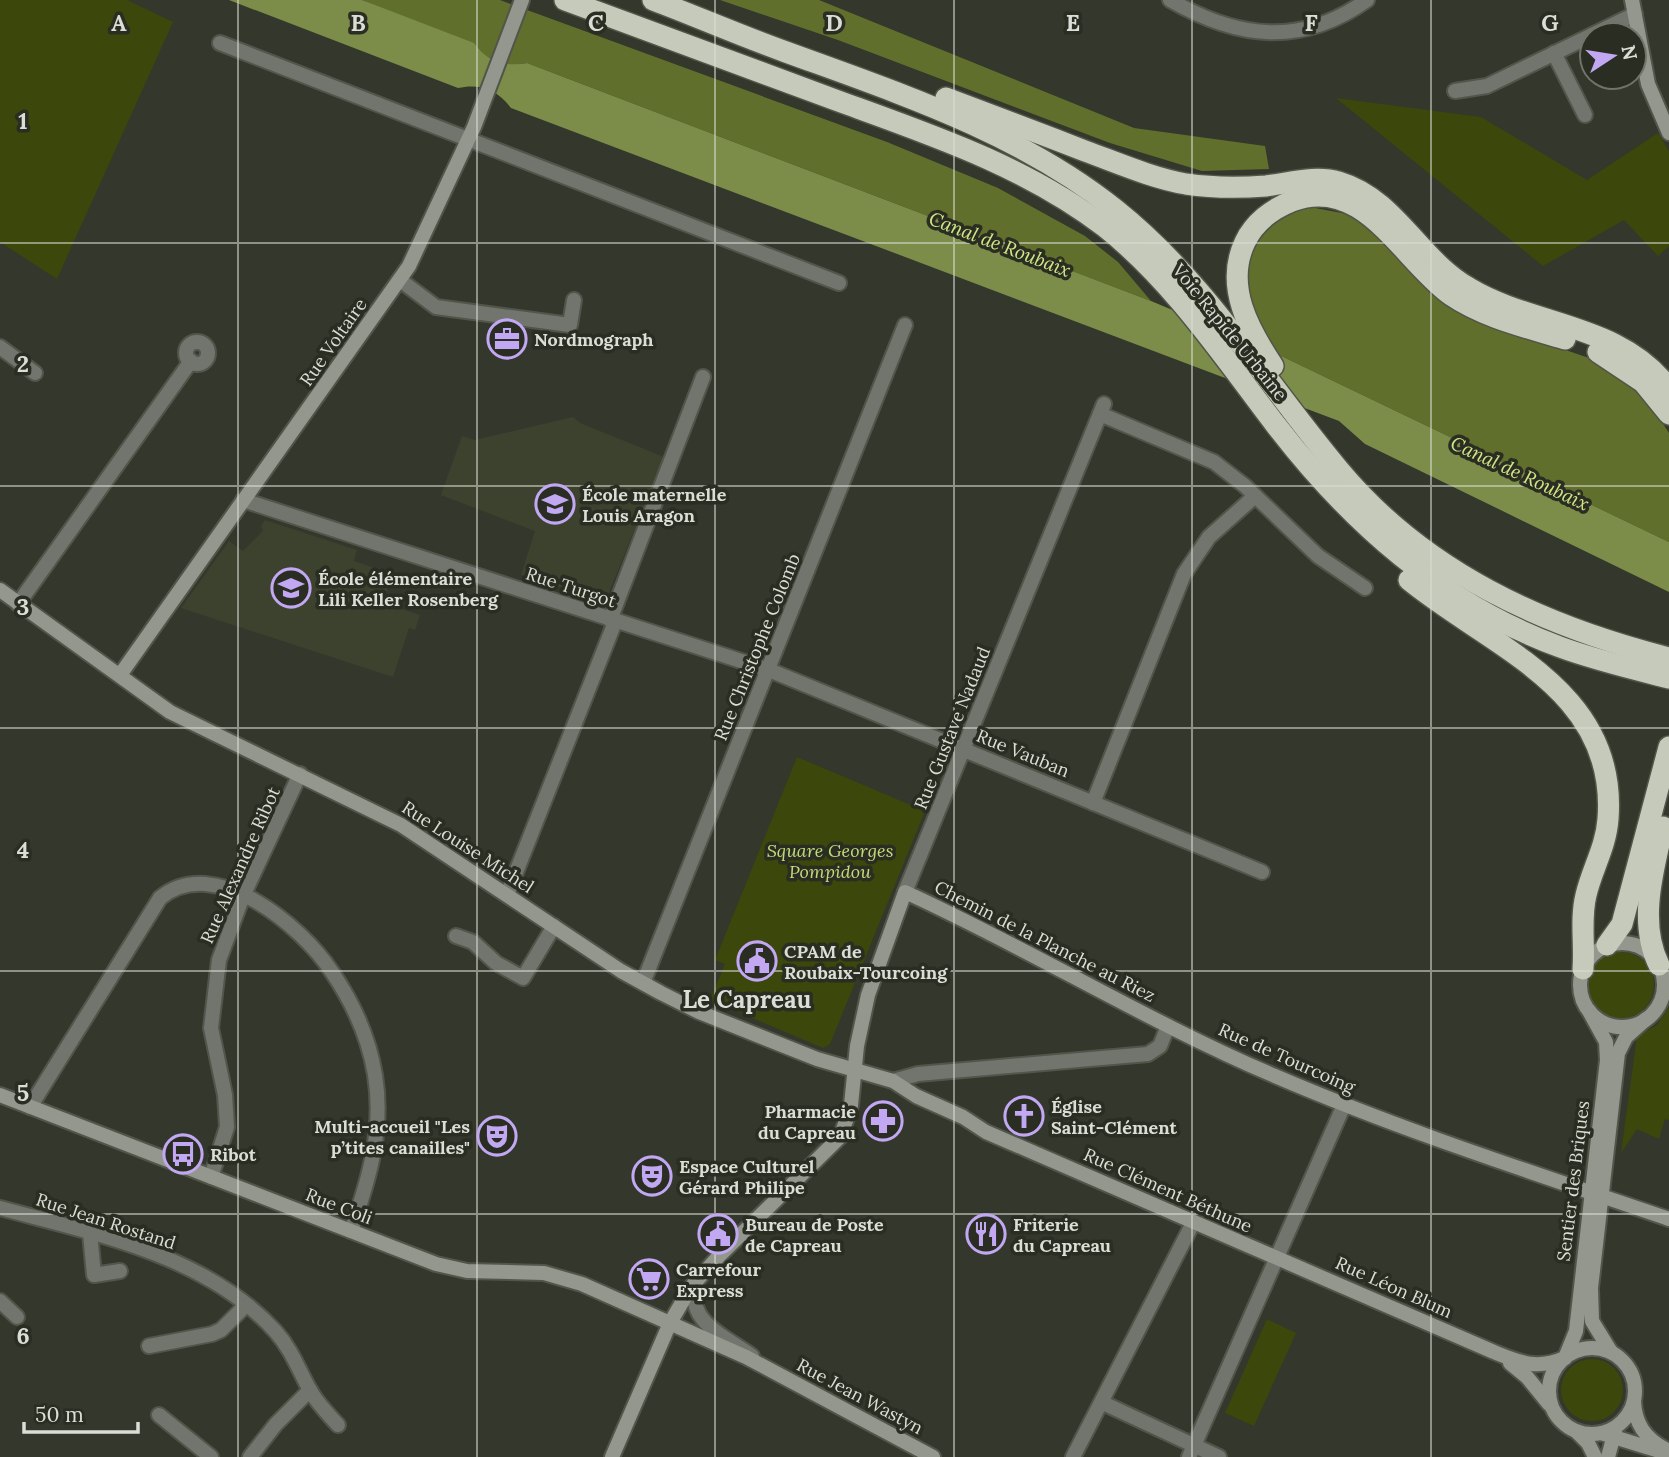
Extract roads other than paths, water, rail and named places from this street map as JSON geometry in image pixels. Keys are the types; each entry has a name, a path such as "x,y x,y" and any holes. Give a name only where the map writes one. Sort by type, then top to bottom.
{"highway":[{"name":"Voie Rapide Urbaine","path":"565,0 927,133 996,163 1076,206 1113,234 1150,269 1202,328 1312,480"},
{"name":"Voie Rapide Urbaine","path":"653,0 713,26 944,112 1045,160 1138,229 1205,300 1322,450 1370,503 1446,565 1529,612 1595,637 1669,658"},
{"path":"676,9 745,24 1135,170 1183,183 1247,187 1310,179 1352,187 1376,200 1433,259 1465,286 1498,303 1605,338 1638,359 1669,389"},
{"path":"1446,565 1392,515 1356,475 1276,372 1243,313 1238,269 1240,255 1251,231 1275,209 1302,198 1330,197 1369,214 1435,281 1464,303 1495,317 1601,353 1643,382 1669,414"},
{"path":"1312,480 1401,558 1486,613 1561,647 1669,678"},
{"path":"1312,480 1359,538 1404,577 1538,670 1571,703 1594,737 1605,769 1608,817 1602,852 1585,897 1583,970"},
{"path":"1607,945 1622,924 1669,747"},
{"path":"1664,977 1650,940 1649,922 1653,879 1669,804"},
{"path":"1649,922 1657,892 1669,870"}],"street":[{"name":"Rue Voltaire","path":"120,675 400,280 422,242 471,133 522,0"},
{"path":"1170,0 1224,26 1272,33 1307,29 1329,23 1367,0"},
{"path":"1613,21 1634,7 1648,84 1669,133"},
{"path":"1455,91 1487,86 1578,42"},
{"path":"220,43 471,133 839,283"},
{"path":"1554,53 1585,115"},
{"path":"400,280 436,307 570,325 574,300"},
{"name":"Rue Christophe Colomb","path":"643,983 905,325"},
{"path":"0,347 35,373"},
{"path":"18,604 191,361"},
{"path":"507,895 613,621 703,377"},
{"name":"Rue Gustave Nadaud","path":"612,1457 670,1323 697,1279 838,1140 851,1105 854,1071 868,995 905,892 1102,409 1214,462 1255,496"},
{"path":"1093,803 1184,574 1209,537 1255,496 1318,556 1365,588"},
{"name":"Rue Turgot","path":"243,500 769,670"},
{"name":"Rue Louise Michel","path":"0,590 191,724 300,774 422,837 643,983 745,1032 854,1071"},
{"name":"Rue Vauban","path":"769,670 1262,872"},
{"name":"Rue Alexandre Ribot","path":"211,1177 224,1142 228,1114 212,1045 213,993 222,952 243,897 300,774"},
{"path":"30,1107 160,898 179,886 198,882 224,887 279,917 316,952 342,987 366,1039 377,1093 377,1138 370,1177 351,1231"},
{"name":"Chemin de la Planche au Riez","path":"905,892 1168,1026"},
{"path":"456,936 473,942 496,964 523,978 554,926"},
{"path":"1634,944 1646,950 1664,977 1659,1004 1646,1019 1627,1027 1612,1026 1589,1011 1580,991 1583,970 1590,957 1607,945 1634,944"},
{"name":"Sentier des Briques","path":"1589,1011 1603,1034 1607,1050 1590,1312 1596,1330 1611,1352"},
{"name":"Sentier des Briques","path":"1565,1358 1576,1331 1618,1053 1626,1037 1646,1019"},
{"path":"893,1081 918,1074 1148,1054 1160,1046 1168,1026"},
{"name":"Rue de Tourcoing","path":"1168,1026 1344,1104 1669,1219"},
{"name":"Rue Clément Béthune","path":"854,1071 893,1081 986,1132 1277,1258"},
{"name":"Rue Coli","path":"0,1095 459,1270 533,1272 568,1279 670,1323"},
{"path":"1192,1451 1344,1104"},
{"name":"Rue Jean Rostand","path":"0,1208 134,1246 179,1265 246,1305 284,1342 310,1390 338,1425"},
{"path":"1073,1457 1193,1223"},
{"path":"90,1233 94,1275 120,1270"},
{"name":"Rue Léon Blum","path":"1277,1258 1531,1366 1565,1358"},
{"name":"Rue Jean Wastyn","path":"697,1279 693,1304 699,1317 770,1370"},
{"path":"0,1301 17,1317"},
{"path":"149,1346 212,1335 221,1330 246,1305"},
{"name":"Rue Jean Wastyn","path":"670,1323 770,1370 933,1457"},
{"path":"1595,1457 1583,1436 1561,1422 1553,1410 1550,1381 1565,1358 1584,1349 1611,1352 1631,1372 1635,1412 1644,1433 1669,1453"},
{"name":"Rue Léon Blum","path":"1494,1352 1527,1377 1553,1410"},
{"path":"250,1457 276,1424 310,1390"},
{"path":"1608,1457 1611,1432 1634,1400"},
{"path":"1103,1403 1192,1451 1219,1457"},
{"path":"159,1415 211,1457"},
{"path":"1573,1430 1611,1432 1651,1450 1669,1453"},
{"path":"1627,1457 1651,1450"}],"water":[{"name":"Canal de Roubaix","path":"229,0 362,0 474,43 485,55 498,62 527,63 1151,301 1273,352 1669,542 1669,592 1365,444 1339,421 511,108 488,89 474,86 458,88"}],"place":[{"name":"Nordmograph","path":"507,339"},
{"name":"École maternelle Louis Aragon","path":"555,504"},
{"name":"École élémentaire Lili Keller Rosenberg","path":"291,588"},
{"name":"CPAM de Roubaix-Tourcoing","path":"757,961"},
{"name":"Église Saint-Clément","path":"1024,1116"},
{"name":"Pharmacie du Capreau","path":"883,1121"},
{"name":"Multi-accueil \"Les p’tites canailles\"","path":"497,1136"},
{"name":"Ribot","path":"183,1154"},
{"name":"Espace Culturel Gérard Philipe","path":"652,1176"},
{"name":"Bureau de Poste de Capreau","path":"718,1234"},
{"name":"Friterie du Capreau","path":"986,1234"},
{"name":"Carrefour Express","path":"649,1279"}],"district":[{"name":"Le Capreau","path":"747,999"}],"park label":[{"name":"Square Georges Pompidou","path":"830,860"}]}
